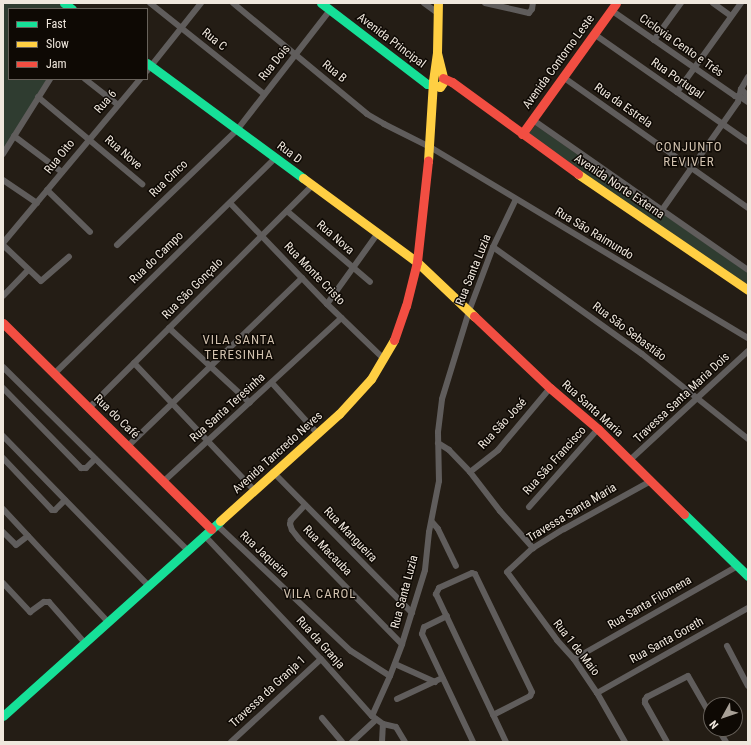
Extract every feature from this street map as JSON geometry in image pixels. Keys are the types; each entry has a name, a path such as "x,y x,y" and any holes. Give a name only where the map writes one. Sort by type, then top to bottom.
{"main road":[{"name":"Avenida Principal","path":"320,3 436,82"},
{"name":"Avenida Tancredo Neves","path":"3,716 317,433 365,387 384,358 396,336 406,306 416,262 430,147 436,82 438,3"},
{"name":"Avenida Contorno Leste","path":"522,134 613,7"},
{"name":"Avenida Tancredo Neves","path":"436,82 439,67 437,53"},
{"name":"Rua D","path":"148,67 237,130 416,262"},
{"path":"439,67 452,82"},
{"name":"Avenida Norte Externa","path":"436,82 452,82 522,134 748,290"},
{"name":"Avenida Norte Externa","path":"436,82 452,87 478,102"},
{"name":"Rua Santa Maria","path":"416,262 550,388 598,429 748,576"},
{"name":"Rua do Café","path":"3,324 164,481 210,530"}],"street":[{"name":"Rua C","path":"150,3 264,94"},
{"path":"148,67 201,3"},
{"name":"Rua B","path":"233,3 367,114 430,147"},
{"path":"424,3 438,13"},
{"path":"485,3 529,13 532,9 533,3"},
{"path":"654,40 681,3"},
{"path":"713,3 732,16"},
{"path":"677,92 741,3"},
{"name":"Ciclovia Cento e Três","path":"613,7 654,40 735,96 739,96 748,102"},
{"name":"Rua Dois","path":"237,130 330,10"},
{"name":"Rua Portugal","path":"594,34 748,142"},
{"name":"Rua da Estrela","path":"563,77 748,208"},
{"path":"662,210 722,124 739,96 741,88 748,77"},
{"path":"3,154 49,80"},
{"path":"85,80 118,105"},
{"name":"Rua 6","path":"89,138 139,80"},
{"path":"741,88 748,96"},
{"path":"38,97 89,138"},
{"name":"Avenida Norte Externa","path":"533,120 748,270"},
{"name":"Rua Cinco","path":"117,245 237,130"},
{"path":"14,136 62,172"},
{"name":"Rua Oito","path":"47,190 89,138"},
{"name":"Rua Nove","path":"89,138 142,184"},
{"name":"Rua São Raimundo","path":"430,147 748,338"},
{"name":"Rua do Campo","path":"54,374 275,158"},
{"path":"3,180 37,203"},
{"name":"Rua São Gonçalo","path":"89,408 312,186"},
{"path":"69,256 41,281 3,244 47,190 90,232"},
{"name":"Rua Santa Luzia","path":"374,718 402,644 425,570 439,481 438,444 442,399 469,311 493,247 516,199"},
{"name":"Rua Monte Cristo","path":"230,203 327,304 384,358"},
{"name":"Rua Nova","path":"287,211 370,282"},
{"path":"327,304 378,233"},
{"name":"Rua São Sebastião","path":"493,247 642,354 748,439"},
{"path":"3,296 28,270"},
{"path":"128,446 302,278"},
{"name":"Rua Santa Teresinha","path":"164,481 341,318"},
{"path":"169,328 250,403"},
{"name":"Travessa Santa Maria Dois","path":"630,460 698,399 748,351"},
{"path":"134,364 254,490"},
{"path":"3,367 187,550"},
{"path":"272,383 317,433"},
{"path":"3,388 81,468 86,468 95,459"},
{"name":"Rua São José","path":"470,472 498,450 550,388"},
{"name":"Rua São Francisco","path":"529,507 598,429"},
{"path":"3,436 148,585"},
{"path":"438,444 449,450 470,472 500,512 533,548"},
{"path":"3,458 52,510 55,510 65,500"},
{"name":"Rua Mangueira","path":"273,472 412,613"},
{"name":"Travessa Santa Maria","path":"508,570 533,548 591,513 651,481"},
{"name":"Rua Macauba","path":"305,505 291,520 290,524 292,530 299,539 402,644"},
{"path":"3,509 107,621"},
{"path":"432,522 438,529 456,566"},
{"name":"Rua da Granja","path":"210,530 374,718 383,724 396,727 405,742"},
{"name":"Rua Jaqueira","path":"210,530 351,650 390,676"},
{"path":"3,532 16,545 28,536"},
{"name":"Rua Santa Filomena","path":"574,659 738,566"},
{"name":"Rua 1 de Maio","path":"508,570 508,574 517,588 574,659 597,694 625,742"},
{"path":"493,715 530,696 532,692 474,573 437,590 436,594 447,616 493,715 506,742"},
{"path":"3,583 30,612 44,602 49,602 84,642"},
{"name":"Rua Santa Goreth","path":"597,694 748,608"},
{"path":"447,616 424,627 422,634 473,742"},
{"path":"727,646 748,683"},
{"name":"Travessa da Granja 1","path":"231,742 321,659"},
{"path":"395,664 435,682"},
{"path":"667,742 645,704 645,700 688,676 703,702"},
{"path":"397,699 442,678"},
{"path":"322,718 342,742"},
{"path":"352,742 374,718"},
{"path":"382,742 383,724"}],"green space":[{"path":"3,3 59,3 66,8 8,8 8,80 46,80 3,151"},
{"path":"535,125 748,273 748,285 528,135"}],"traffic: fast":[{"path":"64,3 71,8"},
{"path":"321,3 427,84 434,84"},
{"path":"148,64 303,178"},
{"path":"684,514 748,576"},
{"path":"3,716 220,521"}],"traffic: slow":[{"path":"434,85 440,87 444,81 437,53 438,3"},
{"path":"428,161 433,81 437,53"},
{"path":"578,174 748,290"},
{"path":"303,178 417,262 474,316"},
{"path":"220,521 339,414 371,379 394,340"}],"traffic: jam":[{"path":"522,134 616,3"},
{"path":"443,78 452,82 578,174"},
{"path":"394,340 406,306 417,262 428,161"},
{"path":"474,316 550,388 598,429 684,514"},
{"path":"3,323 211,529"}],"district":[{"name":"CONJUNTO REVIVER","path":"689,156"},
{"name":"VILA SANTA TERESINHA","path":"239,348"},
{"name":"VILA CAROL","path":"320,594"}]}
